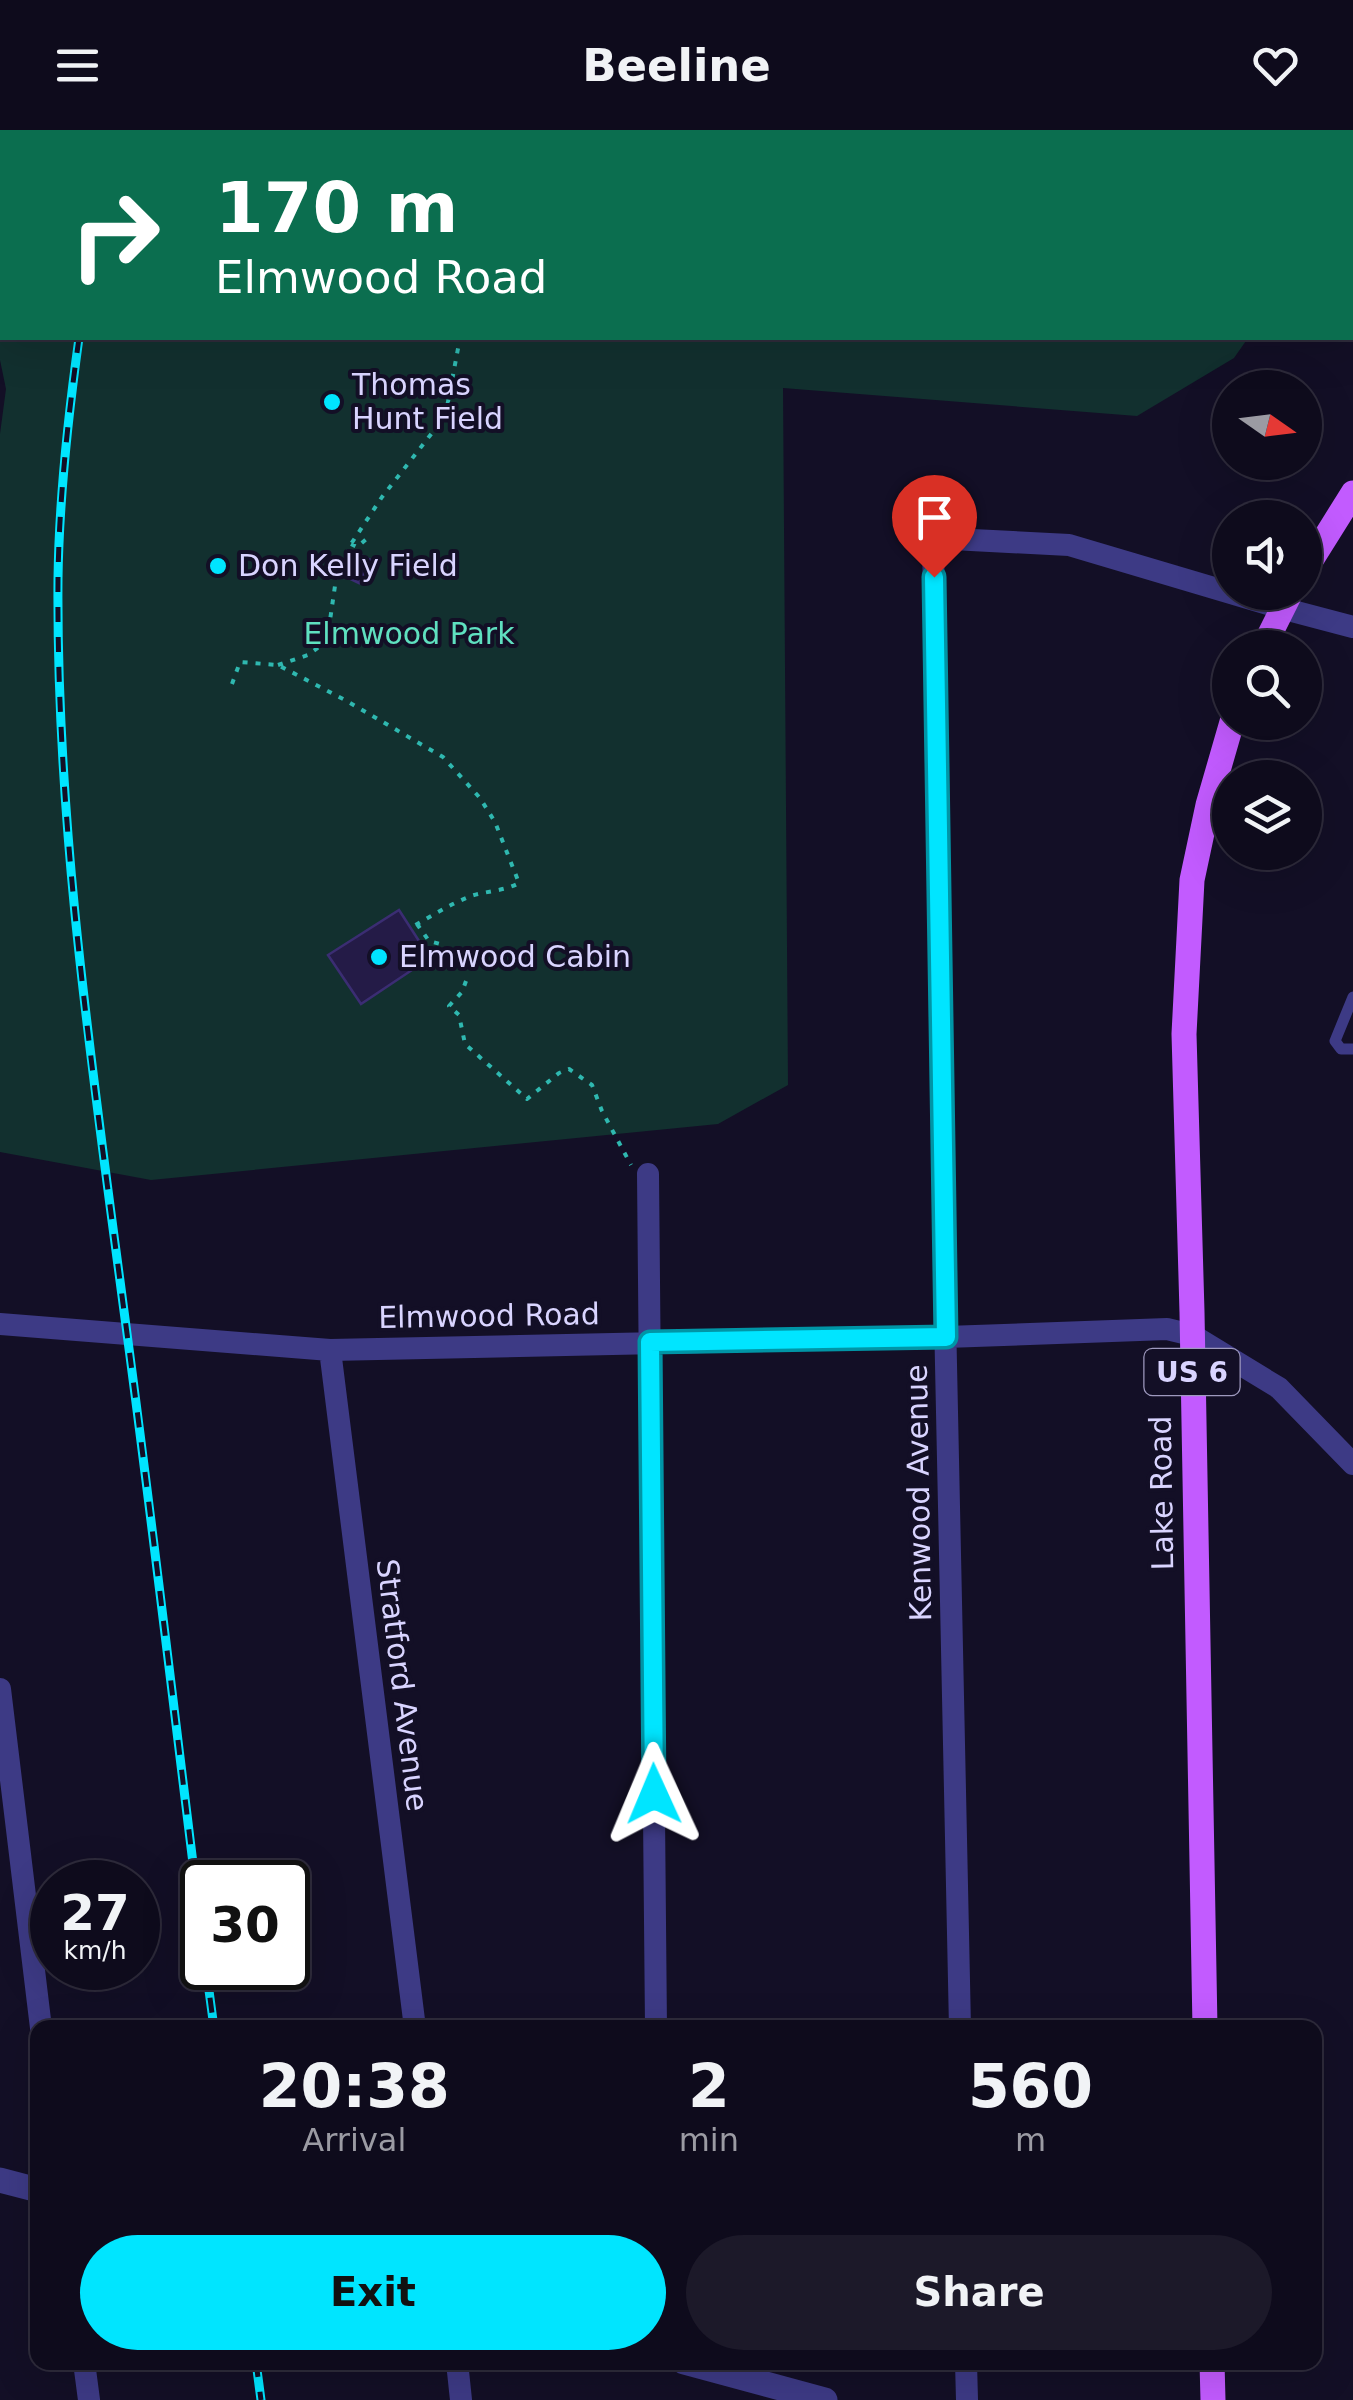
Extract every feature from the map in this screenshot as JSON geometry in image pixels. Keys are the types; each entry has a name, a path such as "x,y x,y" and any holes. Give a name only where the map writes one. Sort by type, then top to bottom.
{"main road":[{"path":"1322,543 1353,493"},
{"name":"Lake Road","path":"1206,2020 1184,1034 1192,880 1227,740"},
{"path":"1212,2370 1213,2400"}],"street":[{"name":"Kenwood Avenue","path":"960,2020 933,538 1069,544 1212,581"},
{"path":"1311,610 1353,627"},
{"path":"641,1173 650,1342 656,2020"},
{"name":"Elmwood Road","path":"0,1324 330,1350 1167,1329 1192,1335 1279,1388 1353,1464"},
{"name":"Stratford Avenue","path":"330,1350 414,2020"},
{"path":"0,1689 40,2020"},
{"path":"0,2180 30,2188"},
{"path":"85,2370 89,2400"},
{"path":"457,2370 461,2400"},
{"path":"709,2370 792,2396 825,2400"},
{"path":"966,2370 967,2400"}],"lane":[{"path":"1353,997 1336,1041 1341,1049 1353,1049"}],"path":[{"path":"232,684 240,662 278,665 308,655 328,634 336,580 350,544 382,496 440,424 448,407 460,340"},
{"path":"350,544 358,547 371,535"},
{"path":"278,665 443,757 480,798 494,822 519,883 466,898 410,928"},
{"path":"416,924 429,940 444,944"},
{"path":"422,946 429,940"},
{"path":"466,981 449,1006 459,1015 465,1044 527,1098 560,1073 569,1070 581,1076 592,1085 602,1110 641,1173"}],"green space":[{"name":"Elmwood Park","path":"0,340 1247,340 1234,358 1137,416 783,388 788,1085 718,1124 151,1180 0,1152 0,434 6,389"}],"building":[{"path":"354,552 371,560 359,583 342,575"},
{"name":"Elmwood Cabin","path":"399,910 430,958 361,1004 328,955"}],"railway":[{"path":"79,340 60,519 63,763 78,946 193,1860"},
{"path":"209,1990 213,2020"},
{"path":"257,2370 261,2400"}],"place":[{"name":"Thomas Hunt Field","path":"332,402"},
{"name":"Don Kelly Field","path":"218,566"},
{"name":"Elmwood Cabin","path":"379,957"}],"route":[{"path":"654,1794 650,1342 946,1337 934,577"}]}
